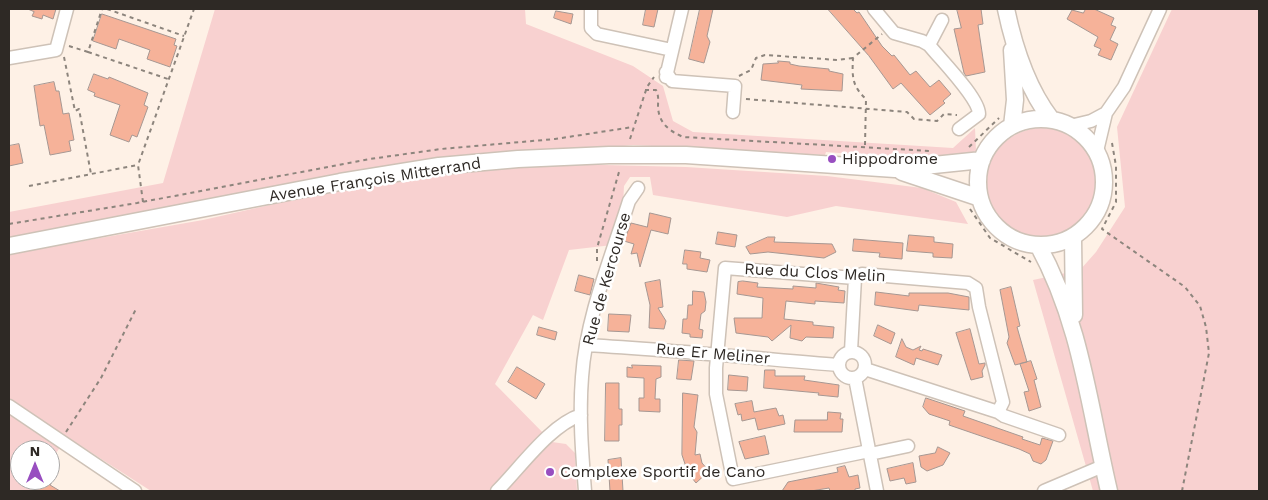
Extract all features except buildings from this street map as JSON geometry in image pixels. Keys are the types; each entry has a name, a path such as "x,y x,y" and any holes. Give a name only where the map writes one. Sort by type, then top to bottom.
{"main road":[{"path":"1006,9 1011,33 1015,100 1012,126"},
{"path":"1011,33 1036,100 1051,119"},
{"path":"1051,119 1070,126 1081,132 1097,151 1104,170 1103,196 1099,209 1088,225 1073,237 1056,244 1038,245 1018,241 1001,231 975,203 982,160 998,136 1012,126 1025,121 1051,119"},
{"name":"Avenue François Mitterrand","path":"9,246 340,182 439,166 518,159 609,155 686,155 895,170 982,160"},
{"name":"Avenue François Mitterrand","path":"895,170 975,203"},
{"path":"1073,237 1074,330"},
{"path":"1038,245 1054,275 1074,330 1109,491"}],"street":[{"path":"9,58 56,50 67,9"},
{"path":"591,9 590,28 597,34 672,50"},
{"path":"682,9 666,75 672,81 734,92 733,112"},
{"path":"874,9 900,37 922,41 930,46 973,98 979,108 979,114 959,130"},
{"path":"1097,151 1106,113 1124,86 1160,9"},
{"path":"930,46 942,20"},
{"path":"1070,126 1092,121 1106,113"},
{"name":"Rue de Kercourse","path":"585,491 580,415 582,376 587,344 606,273 629,201 638,188"},
{"name":"Rue du Clos Melin","path":"869,453 733,479 716,394 717,353 726,268 855,278 862,274 968,283 976,288 1003,402 998,412"},
{"path":"851,351 855,278"},
{"name":"Rue Er Meliner","path":"587,344 717,353 730,357 838,364"},
{"path":"855,378 842,374 838,364 842,354 851,351 861,355 865,369"},
{"path":"865,369 998,412 1004,416 1059,435"},
{"path":"855,378 865,369"},
{"path":"855,378 877,491"},
{"path":"9,406 134,491"},
{"path":"497,491 555,430 570,418 580,415"},
{"path":"869,453 908,446"},
{"path":"1045,491 1103,466"},
{"path":"1045,491 1058,491"}],"path":[{"path":"107,9 184,36"},
{"path":"143,202 138,165 194,9"},
{"path":"890,28 853,58 838,60 765,55 756,58 751,70 739,75 739,83 734,92 907,112 914,119 937,121 944,114 961,116"},
{"path":"64,50 75,111 78,110 91,174"},
{"path":"88,52 169,80"},
{"path":"853,58 853,78 856,90 866,99 865,147"},
{"path":"630,139 646,90 652,78 666,75"},
{"path":"646,90 656,90 659,95 660,119 669,130 684,137 916,149 934,152"},
{"path":"964,151 992,127"},
{"path":"1112,137 1117,190 1116,202 1102,229 1185,287 1200,306 1206,327 1209,353 1182,491"},
{"path":"29,186 138,165"},
{"path":"606,273 598,266 596,257 619,172"},
{"path":"975,203 990,238 1034,263"},
{"path":"60,440 102,378 137,307"}],"shaded area":[{"path":"215,9 525,9 526,24 633,66 663,86 673,121 693,132 953,148 975,128 976,151 949,161 826,152 825,155 633,145 583,150 9,239 9,212 163,183"},
{"path":"1172,9 1259,9 1259,491 1093,491 1033,280 1080,270 1096,252 1125,207 1117,127"},
{"path":"1042,128 1063,132 1081,145 1094,163 1098,184 1094,205 1081,223 1063,236 1042,240 1021,236 1003,223 990,205 986,184 990,163 1003,145 1021,132"},
{"path":"563,164 686,167 827,176 922,188 956,202 968,224 836,206 787,217 653,195 650,177 630,177 624,186 621,244 569,250 543,320 533,315 495,384 552,442 566,444 575,453 577,491 151,491 67,437 60,447 60,440 10,440 10,490 31,490 9,491 9,254 203,220 345,188 493,169"}],"place":[{"name":"Hippodrome","path":"832,159"},
{"name":"Complexe Sportif de Cano","path":"550,472"}]}
